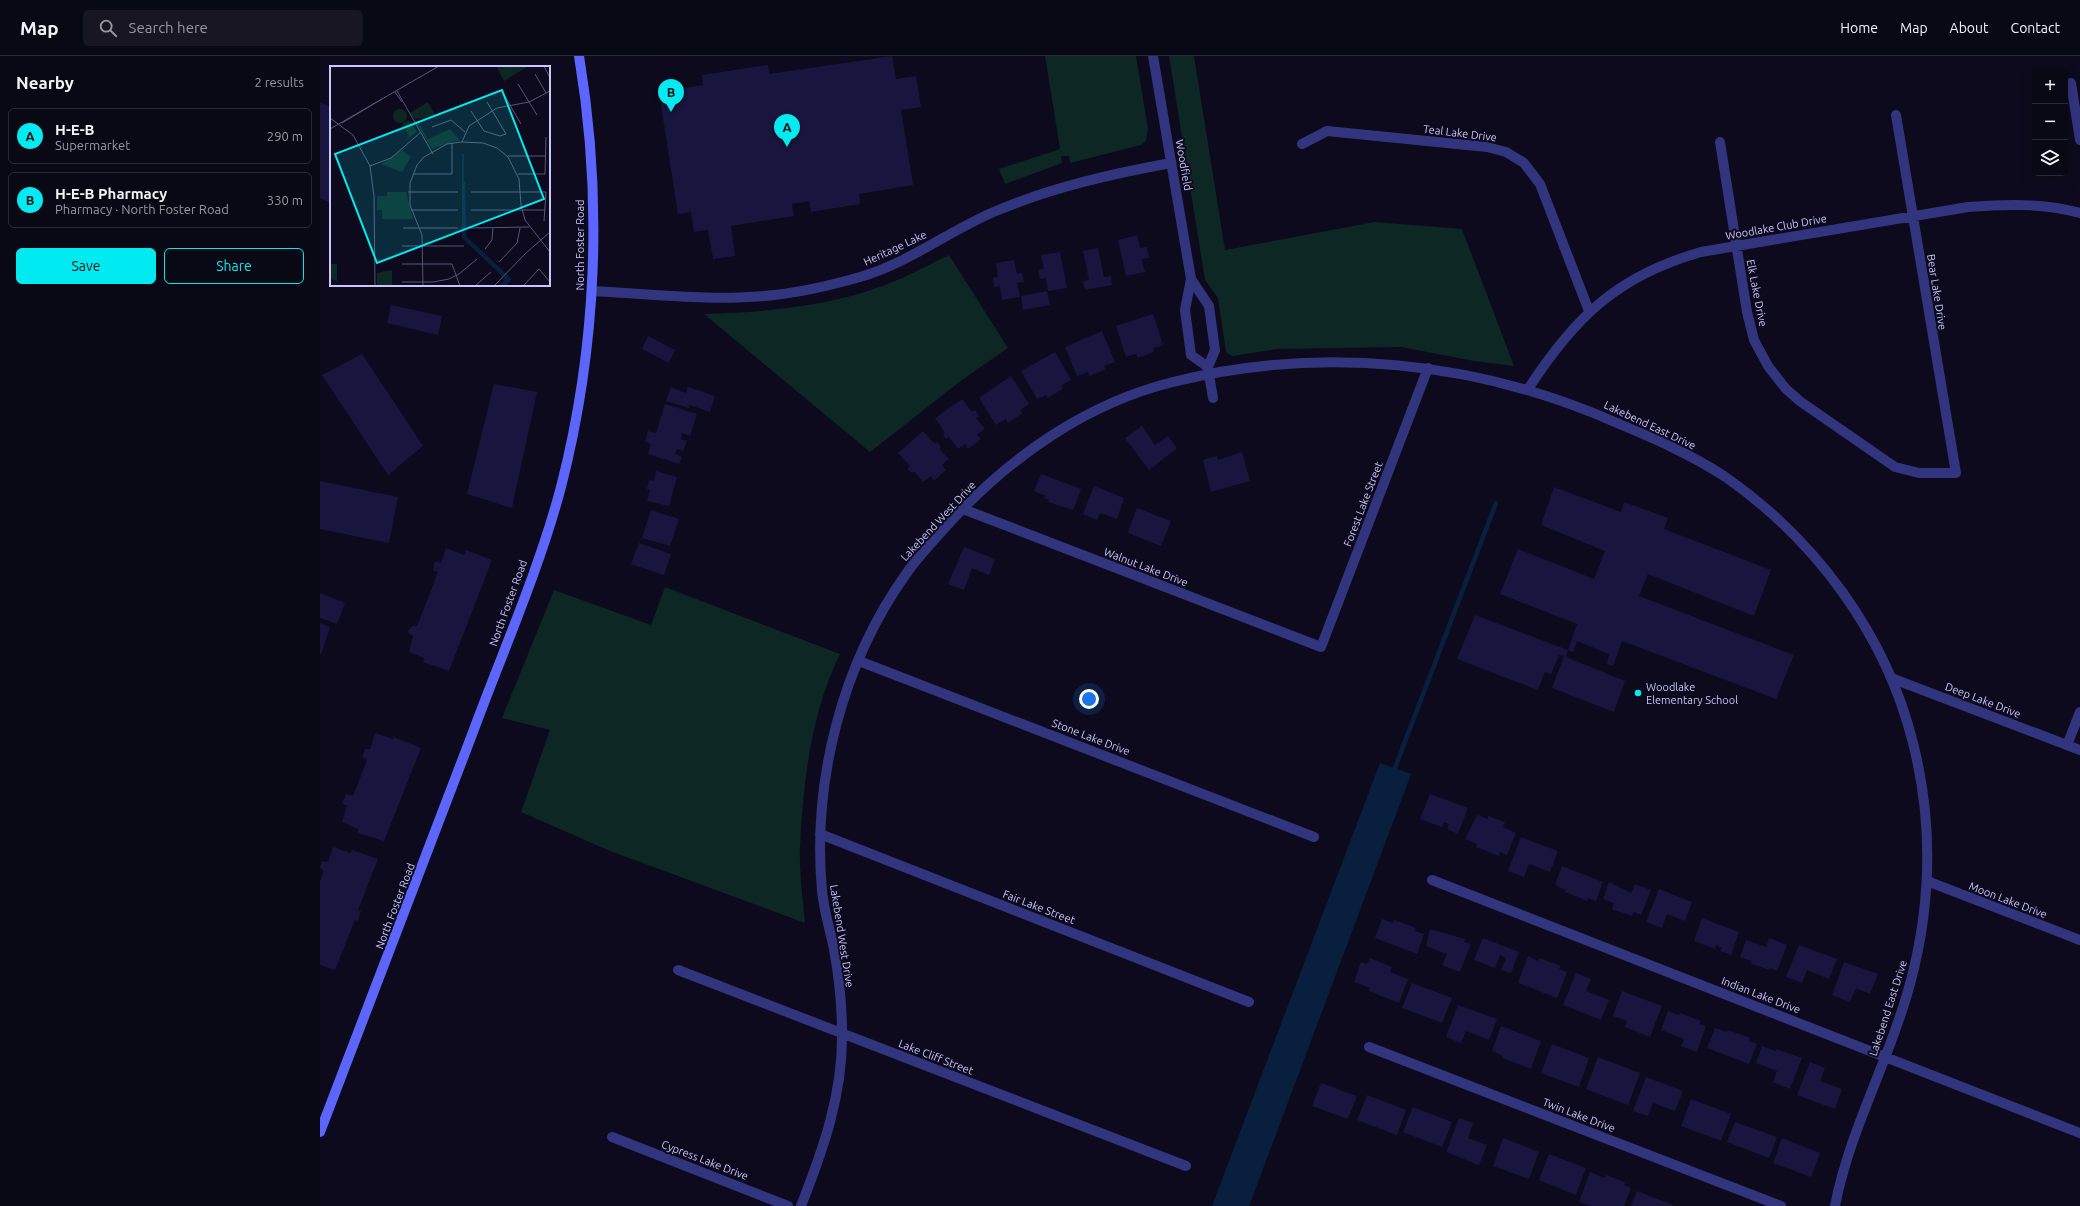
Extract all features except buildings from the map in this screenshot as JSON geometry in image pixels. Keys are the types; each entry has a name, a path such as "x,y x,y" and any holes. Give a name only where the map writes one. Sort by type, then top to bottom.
{"main road":[{"name":"North Foster Road","path":"320,1132 419,878 530,582 560,488 581,392 594,264 592,172 579,56"}],"street":[{"name":"Woodfield","path":"1153,56 1191,279 1185,310 1191,355 1208,371 1215,350 1209,306 1191,279"},
{"path":"2072,83 2080,140"},
{"name":"Bear Lake Drive","path":"1896,115 1956,473"},
{"name":"Teal Lake Drive","path":"1302,144 1327,131 1487,147 1506,152 1524,162 1540,184 1589,311"},
{"name":"Elk Lake Drive","path":"1720,142 1747,312 1754,340 1768,366 1786,389 1801,402 1896,467 1919,473 1956,473"},
{"name":"Heritage Lake","path":"592,291 732,298 774,295 816,288 862,277 897,263 995,211 1052,190 1111,174 1172,163"},
{"name":"Woodlake Club Drive","path":"1528,389 1545,363 1589,311 1622,286 1651,269 1701,252 1968,207 2001,204 2034,205 2067,209 2080,213"},
{"name":"Lakebend West Drive","path":"801,1206 826,1143 835,1104 842,1034 838,976 822,900 819,851 824,786 833,736 848,688 869,637 907,573 963,509 998,475 1037,444 1081,419 1125,398 1208,371 1254,366 1318,361 1383,363 1428,368"},
{"name":"Lakebend East Drive","path":"1428,368 1528,389 1594,412 1678,449 1720,473 1759,502 1794,534 1827,570 1855,610 1879,651 1891,678 1913,740 1923,787 1928,835 1927,881 1922,933 1912,980 1885,1057 1851,1146 1842,1174 1835,1206"},
{"name":"Forest Lake Street","path":"1321,647 1428,368"},
{"path":"1208,371 1213,398"},
{"name":"Walnut Lake Drive","path":"963,509 1321,647"},
{"name":"Stone Lake Drive","path":"859,660 1314,837"},
{"name":"Deep Lake Drive","path":"1891,678 2080,750"},
{"path":"2067,745 2080,712"},
{"name":"Fair Lake Street","path":"820,834 1249,1002"},
{"name":"Indian Lake Drive","path":"1432,880 2080,1133"},
{"name":"Moon Lake Drive","path":"1927,881 2080,940"},
{"name":"Lake Cliff Street","path":"678,970 1186,1166"},
{"name":"Twin Lake Drive","path":"1369,1047 1780,1206"},
{"name":"Cypress Lake Drive","path":"612,1137 788,1206"}],"green space":[{"path":"1045,56 1136,56 1148,129 1146,141 1141,145 1070,163 1069,156 1061,156 1062,163 1005,184 999,169 1060,149"},
{"path":"1169,56 1194,56 1225,250 1375,222 1462,229 1514,366 1474,361 1401,347 1276,349 1232,356 1226,352 1218,298 1205,280"},
{"path":"949,255 1008,348 962,380 870,452 704,314 804,306 852,296 900,279"},
{"path":"665,587 840,654 830,677 815,724 806,773 801,822 800,856 805,923 610,851 521,812 550,730 502,718 554,590 651,625"}],"water":[{"path":"1380,763 1411,774 1249,1206 1212,1206"}],"waterway":[{"path":"1393,773 1496,503"}],"place":[{"name":"H-E-B Pharmacy","path":"671,112"},
{"name":"H-E-B","path":"787,147"},
{"name":"Woodlake Elementary School","path":"1638,693"}]}
